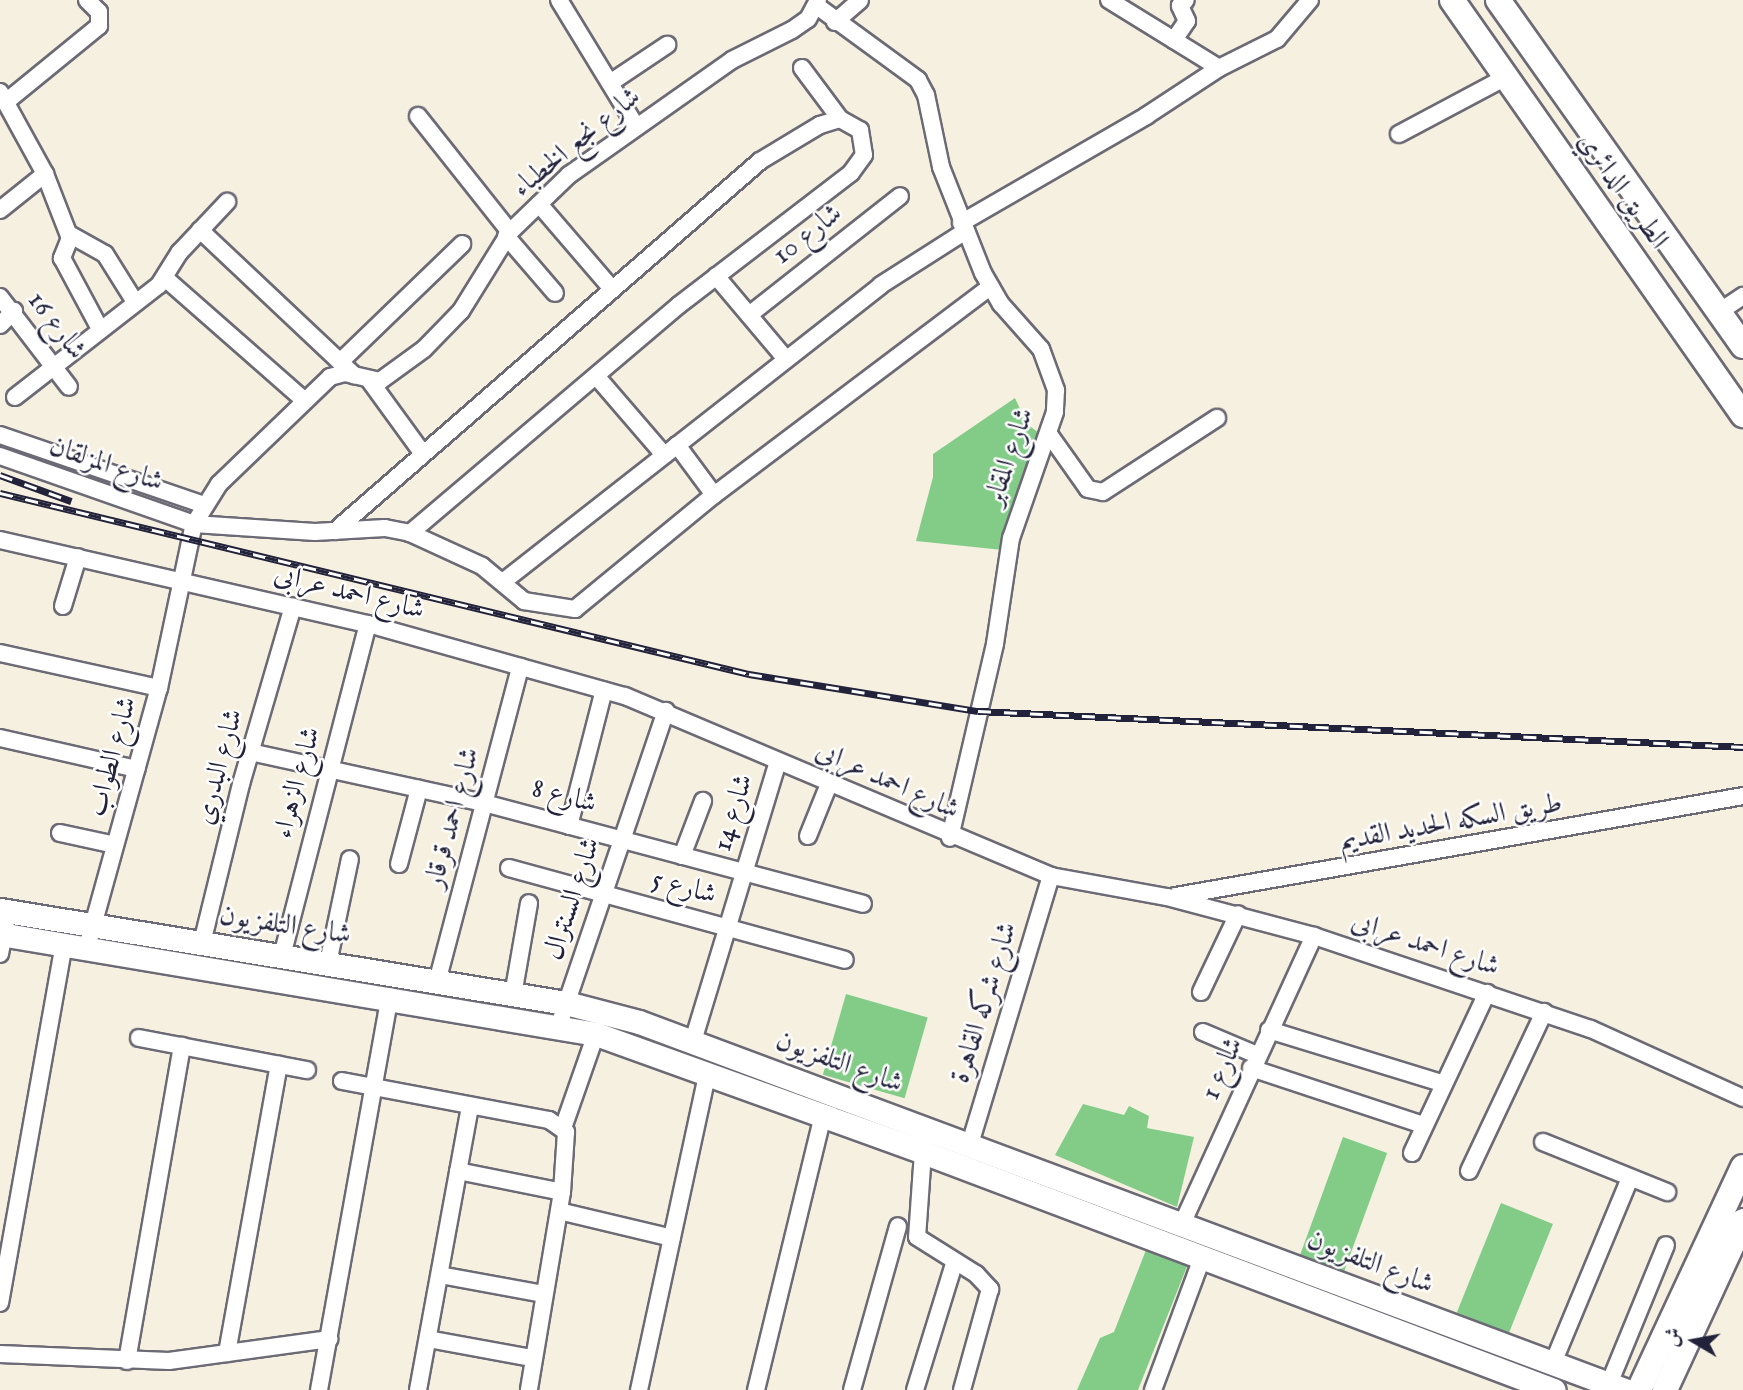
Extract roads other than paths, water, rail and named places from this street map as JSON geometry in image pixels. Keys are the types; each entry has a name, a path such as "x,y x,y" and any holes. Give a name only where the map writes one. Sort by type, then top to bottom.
{"main road":[{"name":"الطريق الدائري","path":"1452,0 1743,415"},
{"name":"الطريق الدائري","path":"1498,0 1743,346"},
{"path":"1538,122 1570,101"},
{"name":"شارع التلفزيون","path":"4,910 513,995 562,1014 596,1034 708,1072 1554,1390"},
{"name":"شارع التلفزيون","path":"1,941 87,947 390,996 639,1022 1617,1387"},
{"path":"632,1045 639,1022"},
{"path":"1639,1390 1743,1167"},
{"path":"1665,1390 1743,1221"}],"street":[{"path":"87,0 99,12 99,26 3,97 45,174 69,234 62,258 99,327"},
{"path":"559,0 636,126"},
{"path":"835,22 860,0"},
{"path":"1109,0 1219,68"},
{"path":"1174,40 1187,21 1181,6 1186,0"},
{"path":"505,581 881,285 963,228 1219,68 1277,39 1310,0"},
{"name":"شارع المقابر","path":"817,3 835,22 906,67 918,80 963,228 990,287 1051,369 1056,401 1049,434 1011,538 995,644 950,838"},
{"name":"شارع نجع الخطباء","path":"370,381 387,377 444,331 508,234 569,176 732,60 792,30 817,3"},
{"path":"610,83 667,45"},
{"path":"802,68 840,119"},
{"path":"1399,134 1506,77"},
{"path":"418,116 555,293"},
{"path":"335,531 760,161 820,125 840,119 850,121 865,142 859,165 716,276 410,533"},
{"path":"1,207 45,174"},
{"name":"شارع 10","path":"749,315 900,196"},
{"path":"15,397 99,327 165,278 200,230 227,202"},
{"path":"539,204 613,290"},
{"path":"200,230 354,375 370,381 423,454"},
{"path":"69,234 104,254 135,302"},
{"path":"340,362 462,244"},
{"path":"716,276 786,359"},
{"path":"165,278 305,401"},
{"name":"شارع المزلقان","path":"0,456 194,524 335,531 373,527 410,533 505,581 524,601 575,609 713,495 990,287"},
{"path":"1719,312 1743,296"},
{"name":"شارع 16","path":"0,297 14,311 69,387"},
{"path":"0,325 14,311"},
{"path":"181,578 194,524 204,505 239,463 330,377 354,375"},
{"path":"597,377 713,495"},
{"path":"1049,434 1088,489 1103,492 1217,418"},
{"path":"0,435 204,505"},
{"name":"شارع احمد عرابى","path":"0,540 181,578 368,624 604,690 666,711 950,838 1051,876 1167,897 1314,936 1544,1012 1637,1047 1743,1098"},
{"path":"63,606 78,557"},
{"name":"شارع الطواب","path":"87,947 159,688 181,578"},
{"name":"شارع البدري","path":"202,943 250,752 293,606"},
{"name":"شارع الزهراء","path":"282,956 328,769 368,624"},
{"path":"0,653 159,688"},
{"name":"شارع احمد قرقار","path":"437,982 520,667"},
{"path":"569,826 604,690"},
{"name":"شارع السنترال","path":"562,1014 666,711"},
{"path":"0,738 137,769"},
{"name":"شارع 8","path":"250,752 484,803 863,904"},
{"name":"شارع 14","path":"693,1041 778,762"},
{"path":"808,836 829,784"},
{"path":"400,864 419,789"},
{"name":"طريق السكه الحديد القديم","path":"1167,897 1743,796"},
{"path":"682,856 703,801"},
{"path":"60,833 116,845"},
{"path":"328,963 350,859"},
{"name":"شارع 5","path":"509,868 845,960"},
{"name":"شارع شركه القاهرة","path":"970,1144 1051,876"},
{"path":"513,995 529,903"},
{"path":"1,941 4,910"},
{"path":"1200,992 1238,914"},
{"name":"شارع 1","path":"1182,1224 1314,936"},
{"path":"0,1303 64,944"},
{"path":"1412,1153 1441,1083 1487,993"},
{"path":"319,1390 390,996"},
{"path":"1469,1171 1544,1012"},
{"path":"1269,1030 1441,1083"},
{"path":"1203,1032 1254,1062 1423,1125"},
{"path":"529,1390 562,1192 568,1143 563,1128 596,1034"},
{"path":"139,1038 307,1070"},
{"path":"127,1361 182,1046"},
{"path":"227,1353 279,1065"},
{"path":"639,1390 708,1072"},
{"path":"342,1081 549,1120 563,1128"},
{"path":"418,1390 470,1106"},
{"path":"756,1390 823,1115"},
{"path":"1543,1142 1667,1192"},
{"path":"923,1152 917,1237 954,1264 986,1282 990,1298 962,1390"},
{"path":"458,1171 562,1192"},
{"path":"1553,1363 1630,1178"},
{"path":"559,1210 672,1238"},
{"path":"852,1390 898,1226"},
{"path":"1617,1387 1666,1245"},
{"path":"1153,1390 1202,1258"},
{"path":"915,1390 954,1264"},
{"path":"440,1275 544,1294"},
{"path":"0,1354 127,1361 227,1353 329,1339"},
{"path":"428,1339 533,1358"}],"railway":[{"path":"0,475 71,501"},
{"path":"0,493 749,674 978,711 1743,747"}]}
